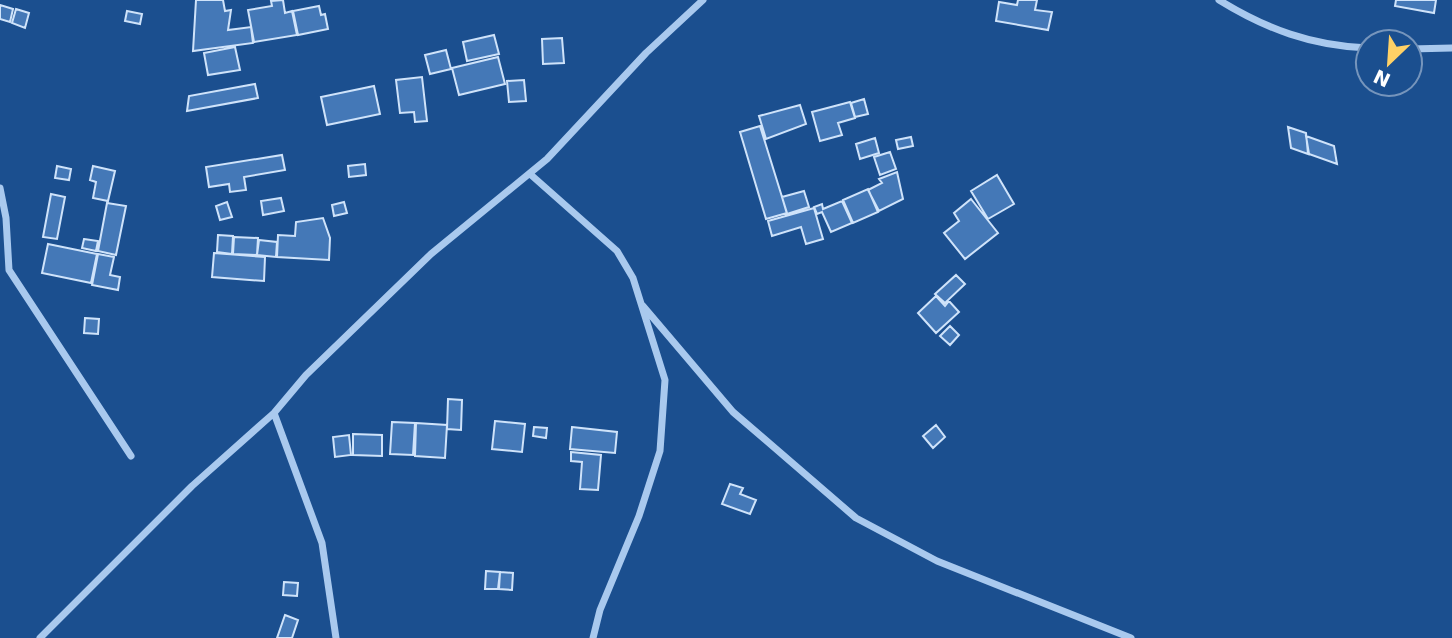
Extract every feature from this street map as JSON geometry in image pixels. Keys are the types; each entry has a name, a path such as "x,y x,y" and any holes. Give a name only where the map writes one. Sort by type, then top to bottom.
{"street":[{"path":"40,638 192,486 274,413 306,375 431,254 530,174 585,122 646,53 703,0"},
{"path":"1219,0 1253,21 1297,39 1354,46"},
{"path":"1424,49 1452,48"},
{"path":"530,174 617,251 633,278 665,380 660,451 639,516 600,610 593,638"},
{"path":"0,188 6,218 9,270 131,456"},
{"path":"643,306 733,412 856,518 937,561 1131,638"},
{"path":"274,413 322,543 335,638"}],"building":[{"path":"196,0 223,0 225,11 231,10 228,30 251,27 253,43 193,51"},
{"path":"283,0 285,13 292,11 297,35 254,42 248,10 272,6 271,1"},
{"path":"1018,0 1037,0 1035,10 1052,12 1048,30 996,21 999,2 1017,5"},
{"path":"1396,0 1436,0 1434,13 1395,6"},
{"path":"0,5 13,9 10,22 0,19"},
{"path":"319,6 321,15 325,14 328,29 298,35 293,11"},
{"path":"16,9 29,13 25,28 12,23"},
{"path":"127,11 142,14 140,24 125,21"},
{"path":"494,35 499,54 467,61 463,42"},
{"path":"562,38 564,63 543,64 542,39"},
{"path":"235,47 240,70 208,75 204,53"},
{"path":"446,50 451,69 430,74 425,55"},
{"path":"498,57 505,84 459,95 452,68"},
{"path":"422,77 427,121 415,122 414,112 400,113 396,80"},
{"path":"524,80 526,101 509,102 507,81"},
{"path":"255,84 258,98 187,111 189,96"},
{"path":"374,86 380,114 327,125 321,97"},
{"path":"864,99 868,114 855,117 851,103"},
{"path":"850,102 855,118 838,123 842,135 820,141 812,112"},
{"path":"800,105 806,124 766,139 759,116"},
{"path":"760,126 787,213 766,219 740,132"},
{"path":"1288,127 1306,133 1308,154 1291,148"},
{"path":"1306,136 1334,146 1337,164 1309,154"},
{"path":"911,137 913,146 898,149 896,140"},
{"path":"875,138 879,153 860,159 856,144"},
{"path":"890,152 896,169 880,175 874,157"},
{"path":"282,155 285,170 244,177 246,190 230,192 229,184 209,187 206,167"},
{"path":"365,164 366,175 349,177 348,166"},
{"path":"57,166 71,169 69,180 55,178"},
{"path":"93,166 115,171 108,201 93,198 96,182 90,180"},
{"path":"897,172 903,199 879,211 868,190 882,183 879,179"},
{"path":"997,175 1014,204 988,219 971,191"},
{"path":"868,189 878,212 853,223 843,200"},
{"path":"804,191 809,207 787,214 782,197"},
{"path":"51,194 65,197 57,239 43,237"},
{"path":"281,198 284,211 263,215 261,201"},
{"path":"971,199 998,233 965,259 944,233 959,221 954,213"},
{"path":"842,201 852,223 831,232 822,212 817,214 814,207 822,204 823,209"},
{"path":"227,202 232,217 220,220 216,206"},
{"path":"344,202 347,213 334,216 332,205"},
{"path":"107,203 126,206 116,255 98,251"},
{"path":"814,208 823,239 806,244 801,227 772,236 768,221"},
{"path":"323,218 330,238 329,260 277,257 278,235 295,236 296,222"},
{"path":"218,235 233,236 232,254 217,252"},
{"path":"234,237 258,238 257,255 233,254"},
{"path":"84,239 98,241 96,251 82,248"},
{"path":"259,240 277,242 276,257 257,255"},
{"path":"48,244 97,254 91,283 42,273"},
{"path":"214,253 265,257 264,281 212,277"},
{"path":"98,254 114,257 110,275 120,277 118,290 92,285"},
{"path":"956,275 965,284 945,303 935,294"},
{"path":"936,296 945,306 949,301 959,312 936,333 918,313"},
{"path":"85,318 99,319 98,334 84,333"},
{"path":"950,326 959,335 950,345 940,336"},
{"path":"448,399 462,400 461,430 447,429"},
{"path":"495,421 525,424 522,452 492,449"},
{"path":"392,422 415,423 413,455 390,454"},
{"path":"416,423 447,425 445,458 415,456"},
{"path":"936,425 945,437 933,448 923,436"},
{"path":"534,427 547,428 546,438 533,436"},
{"path":"572,427 617,432 615,453 570,449"},
{"path":"353,434 382,435 382,456 353,455"},
{"path":"349,435 351,455 335,457 333,437"},
{"path":"571,452 601,455 598,490 580,489 582,462 571,461"},
{"path":"730,484 743,488 740,494 756,500 750,514 722,504"},
{"path":"486,571 500,572 498,589 485,589"},
{"path":"500,572 513,573 512,590 499,589"},
{"path":"284,582 298,583 297,596 283,595"},
{"path":"285,615 298,620 292,638 277,638"}]}
